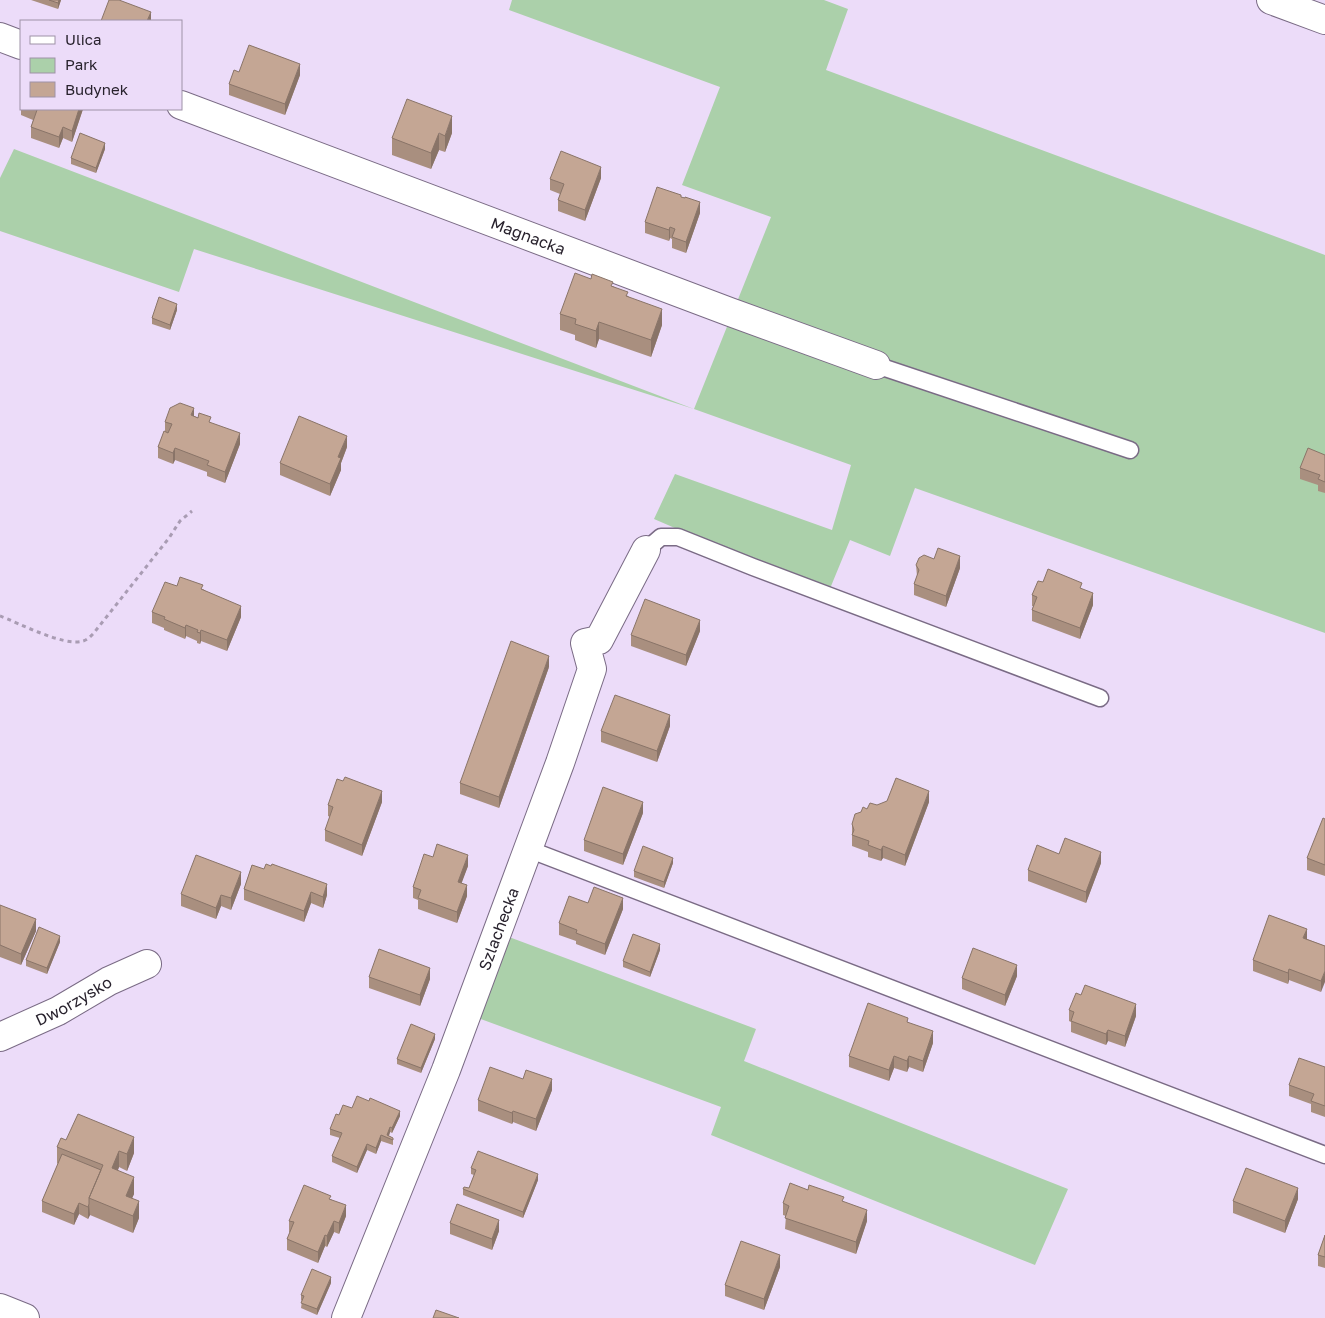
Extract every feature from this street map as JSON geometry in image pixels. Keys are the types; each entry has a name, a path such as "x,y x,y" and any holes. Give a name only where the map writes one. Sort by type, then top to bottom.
{"street":[{"path":"1271,0 1325,20"},
{"path":"0,36 20,44"},
{"name":"Magnacka","path":"182,105 730,312 876,365"},
{"name":"Szlachecka","path":"346,1318 446,1070 560,763 592,669 585,643 599,640 646,550"},
{"name":"Dworzysko","path":"0,1037 58,1011 109,981 147,964"},
{"path":"0,1308 25,1318"}],"lane":[{"path":"876,365 1130,450"},
{"path":"646,550 661,537 678,536 762,571 1100,698"},
{"path":"528,850 1325,1155"}],"path":[{"path":"0,616 66,641 85,641 99,627 169,538 180,521 192,511"}],"green space":[{"path":"512,0 824,0 848,9 826,70 1325,255 1325,633 915,488 890,556 850,540 829,591 756,563 654,519 675,474 832,530 851,465 694,409 771,217 682,185 720,87 509,10"},
{"path":"14,149 694,409 194,249 179,292 0,231 0,178"},
{"path":"509,937 756,1029 744,1061 1068,1189 1035,1265 711,1135 721,1107 478,1018"}],"building":[{"path":"109,0 119,0 151,12 147,20 101,20"},
{"path":"249,45 300,64 285,104 229,84 234,70 239,72"},
{"path":"407,99 452,116 445,136 439,133 431,153 392,138"},
{"path":"37,110 79,110 72,131 63,127 59,137 31,127"},
{"path":"80,133 105,143 96,168 71,158"},
{"path":"561,151 601,167 585,210 558,200 564,184 550,179"},
{"path":"657,187 681,195 681,197 700,202 686,242 672,237 675,229 670,227 669,230 645,222"},
{"path":"575,273 591,279 592,274 613,282 611,286 628,292 626,296 662,309 651,340 599,322 596,331 575,324 576,319 560,314"},
{"path":"159,297 177,304 170,325 152,318"},
{"path":"180,403 194,408 191,415 198,418 199,413 211,417 209,422 240,433 225,472 207,465 209,461 175,448 173,453 158,447 164,431 168,433 172,424 165,422 170,408"},
{"path":"299,416 347,436 338,457 341,458 330,484 280,463"},
{"path":"1308,448 1325,455 1325,482 1318,479 1320,475 1300,468"},
{"path":"938,548 960,556 946,596 914,584 919,570 916,565 919,558 924,555 934,559"},
{"path":"1048,569 1082,583 1080,588 1093,593 1080,628 1032,610 1037,597 1032,595 1038,581 1043,582"},
{"path":"180,577 203,585 201,589 241,606 227,640 201,630 200,633 197,632 198,630 186,625 185,628 152,612 165,582 177,586"},
{"path":"645,599 700,620 686,655 631,635"},
{"path":"511,641 549,656 499,797 460,783"},
{"path":"615,695 670,715 657,751 601,731"},
{"path":"345,777 382,791 362,845 325,830 333,807 328,805 337,779 343,781"},
{"path":"896,778 929,791 905,855 883,846 881,850 868,845 869,841 852,835 854,830 852,824 855,814 861,812 863,807 867,809 870,803 877,805 887,801"},
{"path":"603,787 643,802 623,854 584,840"},
{"path":"1323,818 1325,819 1325,865 1307,858"},
{"path":"1065,838 1101,852 1086,892 1028,870 1037,845 1059,854"},
{"path":"437,844 468,855 458,882 467,885 457,912 418,898 421,890 413,887 424,854 433,857"},
{"path":"643,846 673,858 664,882 634,871"},
{"path":"196,855 241,872 231,898 221,895 216,908 181,894"},
{"path":"266,864 271,866 272,864 327,884 323,897 311,892 304,911 244,889 252,865 264,869"},
{"path":"594,887 623,898 605,944 576,933 577,930 559,923 569,896 588,903"},
{"path":"0,905 36,919 21,954 0,945"},
{"path":"1269,915 1307,929 1303,938 1325,946 1325,971 1321,981 1289,969 1288,973 1253,960"},
{"path":"39,927 60,936 47,968 26,960"},
{"path":"633,934 660,944 650,972 623,961"},
{"path":"973,948 1017,965 1005,995 962,978"},
{"path":"379,949 430,968 420,995 369,977"},
{"path":"1085,985 1136,1004 1125,1036 1108,1030 1106,1034 1071,1021 1074,1012 1069,1010 1076,993 1081,995"},
{"path":"868,1003 908,1018 907,1022 933,1031 923,1061 909,1056 907,1061 894,1056 889,1070 849,1056"},
{"path":"411,1024 435,1034 421,1068 397,1059"},
{"path":"1299,1058 1325,1067 1325,1106 1311,1101 1314,1094 1289,1085"},
{"path":"490,1067 523,1079 526,1070 552,1079 536,1119 513,1111 512,1113 478,1100"},
{"path":"357,1096 369,1101 370,1098 400,1111 387,1135 393,1138 393,1140 381,1135 376,1148 367,1144 357,1167 332,1156 342,1133 330,1129 336,1114 339,1115 343,1105 352,1108"},
{"path":"78,1114 134,1137 127,1154 119,1151 112,1168 134,1177 126,1196 139,1201 133,1216 89,1198 103,1165 57,1147 61,1138 66,1140"},
{"path":"478,1151 538,1174 523,1212 463,1189 464,1187 469,1188 476,1170 471,1168"},
{"path":"62,1154 101,1170 89,1198 88,1207 79,1203 74,1214 42,1201"},
{"path":"1246,1168 1298,1188 1285,1221 1233,1201"},
{"path":"790,1183 808,1190 809,1185 844,1197 842,1201 867,1210 856,1242 785,1218 789,1206 783,1203"},
{"path":"304,1185 331,1196 329,1199 346,1205 339,1223 334,1221 327,1236 325,1235 318,1252 287,1239 294,1222 289,1221"},
{"path":"457,1204 499,1220 492,1239 450,1223"},
{"path":"1325,1235 1325,1257 1318,1255"},
{"path":"741,1241 780,1255 764,1299 725,1285"},
{"path":"312,1269 331,1277 317,1309 301,1303 304,1296 301,1295"},
{"path":"436,1310 459,1318 433,1318"}]}
